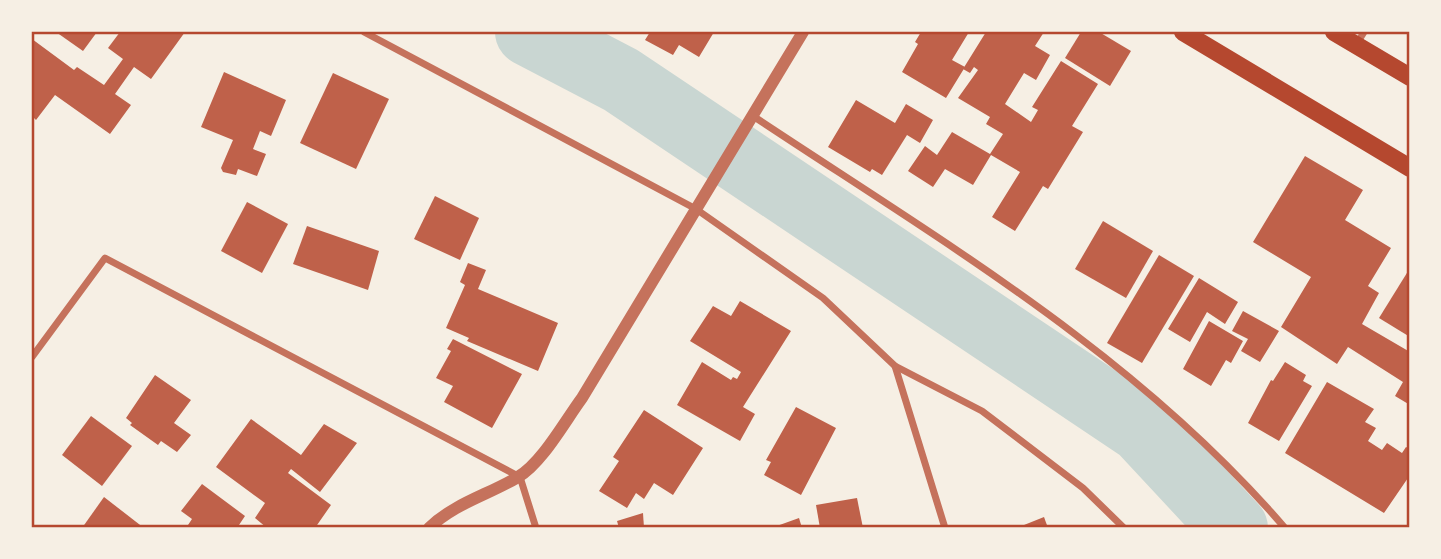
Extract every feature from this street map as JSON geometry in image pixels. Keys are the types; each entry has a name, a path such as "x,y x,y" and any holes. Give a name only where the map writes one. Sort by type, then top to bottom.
{"main road":[{"path":"1183,32 1409,168"},
{"path":"1334,32 1360,38 1409,77"}],"street":[{"path":"364,32 696,209 823,298 895,366 982,411 1083,488 1124,527"},
{"path":"429,527 470,499 520,477 550,444 582,398 803,32"},
{"path":"752,116 1012,287 1127,372 1231,467 1285,527"},
{"path":"32,357 105,258 520,477 536,527"},
{"path":"895,366 944,527"}],"building":[{"path":"56,32 97,32 83,51"},
{"path":"120,32 185,32 151,79 134,67 115,94 131,105 110,134 55,95 36,120 32,116 32,39 74,70 77,67 104,85 123,59 108,48"},
{"path":"650,32 714,32 699,57 679,45 673,55 645,40"},
{"path":"921,32 969,32 952,60 965,67 946,98 902,72 918,44 915,42"},
{"path":"986,32 1044,32 1035,46 1050,55 1036,80 1024,73 1005,104 1031,122 1038,110 1032,107 1061,61 1098,84 1072,126 1083,132 1048,189 1043,186 1015,231 992,217 1020,172 991,155 973,185 945,169 933,187 908,171 925,146 937,155 952,132 990,154 1003,134 986,124 990,117 958,98 978,70 974,67 970,73 963,69"},
{"path":"1081,32 1099,32 1131,51 1110,86 1065,58"},
{"path":"224,72 286,100 271,136 260,131 253,149 266,154 257,176 238,169 236,175 223,172 221,168 233,140 201,127"},
{"path":"333,73 389,99 356,169 300,143"},
{"path":"856,100 895,123 906,104 933,120 920,143 907,135 882,175 872,169 870,172 828,147"},
{"path":"1305,156 1363,190 1345,220 1391,248 1368,286 1379,293 1362,324 1410,352 1410,405 1395,396 1403,382 1348,347 1337,364 1281,327 1311,277 1253,242"},
{"path":"435,196 479,218 460,260 414,239"},
{"path":"247,202 288,224 262,273 221,251"},
{"path":"1103,221 1153,251 1126,298 1075,269"},
{"path":"307,226 379,251 368,290 293,264"},
{"path":"1159,255 1194,276 1142,363 1107,343"},
{"path":"468,263 486,270 478,289 558,323 538,371 467,341 469,338 446,328 465,285 460,282"},
{"path":"1410,268 1410,337 1379,318"},
{"path":"1199,278 1238,302 1225,324 1207,312 1190,342 1168,329"},
{"path":"740,301 791,331 743,407 755,414 740,441 677,405 702,362 731,380 733,377 737,379 741,372 690,341 713,306 731,316"},
{"path":"1243,311 1279,331 1260,362 1241,351 1248,339 1232,331"},
{"path":"1209,321 1243,341 1231,363 1226,360 1211,386 1183,369"},
{"path":"453,339 522,374 492,428 444,402 453,386 436,378 451,351 447,349"},
{"path":"1285,362 1306,375 1303,381 1312,386 1279,441 1248,423 1271,380 1273,381"},
{"path":"155,375 191,400 174,423 191,435 177,452 161,441 158,445 130,425 132,423 126,418"},
{"path":"1327,382 1374,409 1365,422 1376,428 1368,441 1382,450 1387,443 1402,453 1406,447 1410,449 1410,475 1384,513 1285,453"},
{"path":"796,407 836,428 801,495 764,475 771,462 766,460"},
{"path":"644,410 703,448 673,495 654,483 644,499 636,493 627,508 599,491 619,461 613,457"},
{"path":"91,416 132,446 102,486 62,455"},
{"path":"251,419 301,455 324,424 357,443 320,492 291,469 288,473 331,505 315,528 267,528 255,518 265,503 216,467"},
{"path":"202,484 245,516 237,528 186,528 192,519 181,511"},
{"path":"104,497 144,528 82,528"},
{"path":"857,498 863,528 820,528 816,505"},
{"path":"643,513 644,528 619,528 617,521"},
{"path":"1044,517 1048,528 1019,528 1019,527"},
{"path":"799,518 802,528 774,528 774,527"}],"waterway":[{"path":"529,32 621,80 1142,429 1234,528"}]}
